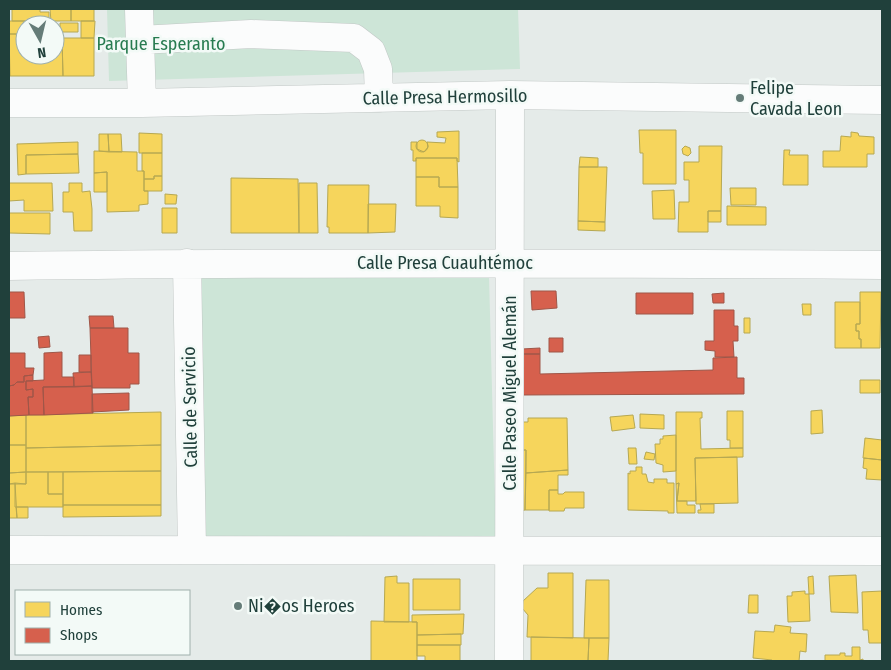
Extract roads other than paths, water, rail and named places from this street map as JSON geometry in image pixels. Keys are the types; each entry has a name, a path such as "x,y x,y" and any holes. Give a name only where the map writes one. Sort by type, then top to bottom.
{"street":[{"path":"139,9 139,65 142,103"},
{"path":"140,40 251,34 354,38 371,51 378,69 380,98"},
{"name":"Calle Presa Hermosillo","path":"9,103 142,103 510,95 882,100"},
{"name":"Calle Paseo Miguel Alemán","path":"509,661 510,95"},
{"name":"Calle Presa Cuauhtémoc","path":"9,266 187,263 882,265"},
{"name":"Calle de Servicio","path":"187,263 192,550"},
{"path":"9,550 882,551"}],"place":[{"name":"Felipe Cavada Leon","path":"740,98"},
{"name":"Ni�os Heroes","path":"238,606"}],"park label":[{"name":"Parque Esperanto","path":"161,44"}]}
